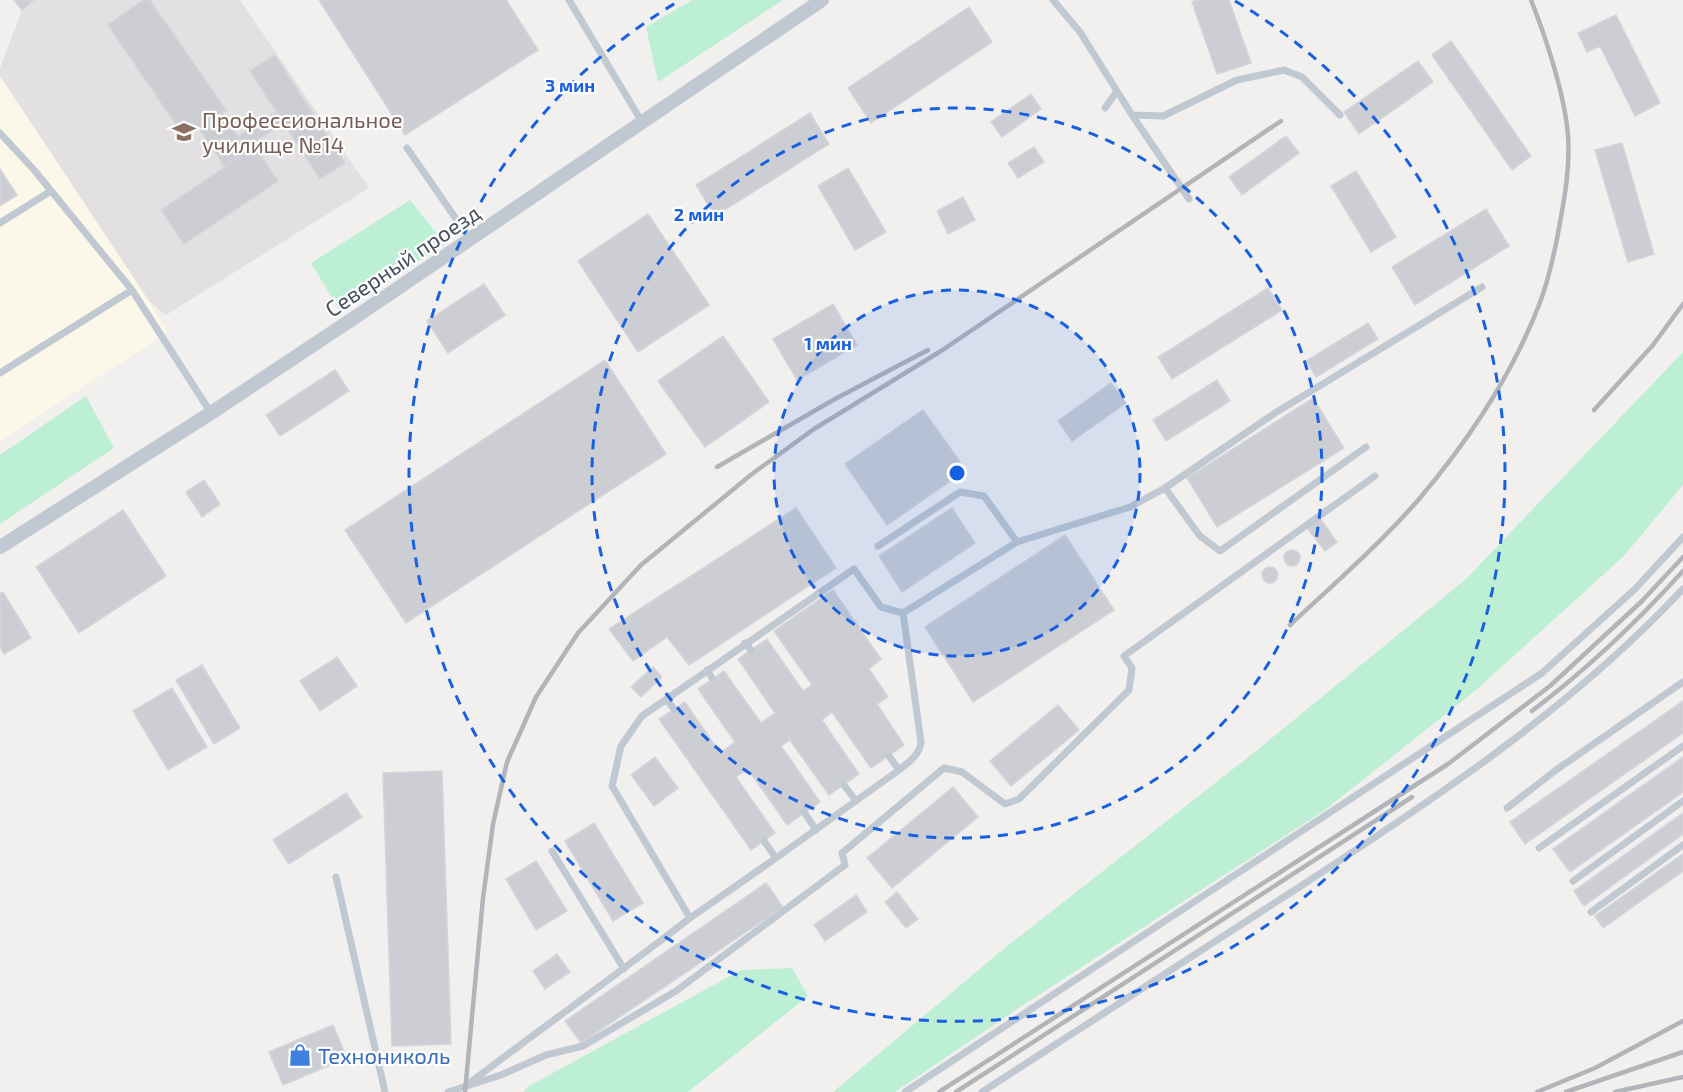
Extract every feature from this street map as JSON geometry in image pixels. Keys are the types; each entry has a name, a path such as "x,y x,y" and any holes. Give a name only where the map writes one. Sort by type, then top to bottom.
{"street":[{"name":"Северный проезд","path":"0,547 211,413 822,0"}],"lane":[{"path":"569,0 642,122"},
{"path":"1053,0 1080,32 1189,200"},
{"path":"1132,115 1163,116 1237,80 1284,70 1302,77 1341,115"},
{"path":"1106,108 1117,91"},
{"path":"0,133 132,290 211,413"},
{"path":"407,148 470,239"},
{"path":"0,223 51,191"},
{"path":"690,918 612,786 621,746 642,716 746,643 790,616 854,568 880,607 903,613 1017,542 1130,507 1165,488 1275,413 1482,287"},
{"path":"0,373 132,290"},
{"path":"1165,488 1200,536 1220,551 1366,447"},
{"path":"448,1092 501,1075 546,1055 583,1046 676,991 845,864 842,853 944,768 962,772 1005,804 1019,799 1129,690 1132,668 1124,656 1375,476"},
{"path":"878,546 960,492 984,496 1017,542"},
{"path":"906,1092 1542,673 1635,589 1683,537"},
{"path":"982,1092 1339,861 1458,779 1564,700 1659,615 1683,589"},
{"path":"466,1085 690,918 915,758 921,742 903,613"},
{"path":"746,643 751,650"},
{"path":"707,670 712,678"},
{"path":"1507,808 1556,770 1683,682"},
{"path":"666,699 674,709"},
{"path":"1539,848 1683,746"},
{"path":"890,756 899,770"},
{"path":"844,785 856,801"},
{"path":"1573,880 1683,801"},
{"path":"804,812 816,830"},
{"path":"764,841 776,858"},
{"path":"1591,912 1683,845"},
{"path":"552,851 624,969"},
{"path":"336,877 385,1092"}],"shaded area":[{"name":"Профессиональное училище №14","path":"14,0 240,0 369,188 166,315 149,301 0,76 0,68 22,10"},
{"path":"0,65 168,332 0,441"}],"green space":[{"path":"692,0 783,0 658,82 646,27"},
{"path":"410,200 445,244 340,311 311,263"},
{"path":"1683,352 1683,485 1624,556 1476,690 1325,810 1023,1005 895,1092 833,1092 1006,947 1256,751 1466,579"},
{"path":"86,396 114,448 0,524 0,455"},
{"path":"792,968 808,996 688,1092 523,1092 529,1086 741,970"}],"building":[{"path":"14,0 34,0 22,10"},
{"path":"143,0 150,0 226,110 185,138 108,25"},
{"path":"319,0 506,0 538,50 405,135"},
{"path":"1229,0 1251,63 1217,74 1192,2"},
{"path":"969,7 992,42 871,123 848,88"},
{"path":"1616,15 1660,103 1635,116 1600,46 1587,52 1578,33"},
{"path":"1451,41 1531,156 1512,170 1432,55"},
{"path":"275,55 345,163 320,179 250,71"},
{"path":"1418,61 1433,82 1359,134 1344,112"},
{"path":"1031,94 1041,109 1002,137 991,122"},
{"path":"276,112 284,123 246,148 238,136"},
{"path":"222,113 248,152 225,167 199,128"},
{"path":"810,113 829,144 715,216 696,185"},
{"path":"1286,136 1299,153 1242,195 1229,177"},
{"path":"1622,143 1654,254 1628,262 1595,150"},
{"path":"255,147 278,181 184,244 161,210"},
{"path":"1034,147 1044,162 1018,178 1008,163"},
{"path":"848,168 886,232 855,250 818,186"},
{"path":"0,169 17,195 0,206"},
{"path":"1356,171 1396,237 1371,252 1331,186"},
{"path":"963,197 975,220 948,234 937,211"},
{"path":"1486,209 1509,246 1415,305 1392,267"},
{"path":"648,214 709,305 638,352 578,261"},
{"path":"484,284 505,315 448,353 427,321"},
{"path":"1268,288 1282,310 1172,379 1158,357"},
{"path":"833,304 857,345 797,380 773,339"},
{"path":"1368,323 1378,339 1316,377 1306,361"},
{"path":"723,336 769,402 705,447 658,381"},
{"path":"605,360 666,454 406,623 345,530"},
{"path":"335,370 349,391 280,436 266,415"},
{"path":"1217,380 1230,401 1166,441 1153,420"},
{"path":"1111,383 1126,403 1072,441 1058,421"},
{"path":"1313,398 1344,448 1217,527 1187,478"},
{"path":"923,410 966,470 887,525 845,464"},
{"path":"204,480 220,504 202,517 186,492"},
{"path":"796,508 836,568 689,665 667,637 633,661 609,629"},
{"path":"952,508 975,543 902,592 879,556"},
{"path":"123,510 166,576 79,633 36,567"},
{"path":"1319,517 1337,542 1325,551 1306,527"},
{"path":"1065,535 1114,610 973,702 925,627"},
{"path":"1289,550 1295,550 1300,558 1298,564 1289,566 1284,561 1284,555"},
{"path":"1267,567 1273,567 1278,575 1276,581 1267,583 1262,578 1262,572"},
{"path":"833,590 881,659 869,669 888,697 877,704 904,745 871,768 832,712 822,720 859,774 829,795 790,740 781,746 820,802 787,825 748,769 736,777 775,833 751,850 659,719 685,702 720,753 735,742 698,689 724,671 761,723 775,713 738,659 767,639 803,691 812,685 774,631"},
{"path":"3,592 31,638 4,654 0,647 0,594"},
{"path":"337,657 357,686 320,711 300,681"},
{"path":"202,665 240,728 214,744 176,680"},
{"path":"653,667 662,677 641,697 631,687"},
{"path":"172,688 207,747 168,770 133,711"},
{"path":"1683,701 1683,733 1525,844 1510,822"},
{"path":"1058,705 1079,730 1011,786 990,761"},
{"path":"655,757 678,788 654,806 631,775"},
{"path":"1683,757 1683,792 1570,872 1553,849"},
{"path":"442,771 451,1044 392,1046 383,773"},
{"path":"953,787 978,817 892,888 867,858"},
{"path":"346,793 362,817 289,864 273,840"},
{"path":"1683,813 1683,834 1584,906 1574,891"},
{"path":"594,823 643,903 613,921 565,841"},
{"path":"1683,854 1683,871 1603,928 1595,916"},
{"path":"536,861 567,911 536,930 506,879"},
{"path":"766,883 783,907 581,1043 565,1021"},
{"path":"897,892 918,919 906,928 885,902"},
{"path":"856,895 867,912 825,941 814,925"},
{"path":"557,954 570,972 545,989 533,971"},
{"path":"333,1025 347,1058 283,1085 269,1052"}],"railway":[{"path":"1290,625 1389,531 1438,476 1472,430 1502,382 1539,305 1555,250 1567,176 1568,146 1566,120 1559,85 1531,0"},
{"path":"465,1092 483,898 493,824 507,762 536,697 578,633 641,565 752,474 814,429 941,351 1281,121"},
{"path":"1594,410 1653,345 1683,304"},
{"path":"717,467 835,399 928,350"},
{"path":"939,1092 1448,764 1550,686 1642,601 1683,557"},
{"path":"1532,711 1610,645 1683,571"},
{"path":"956,1092 1412,797"},
{"path":"1537,1092 1595,1068 1683,1021"},
{"path":"1566,1092 1683,1052"},
{"path":"1615,1092 1683,1077"}],"place":[{"name":"Профессиональное училище №14","path":"184,132"},
{"name":"Технониколь","path":"300,1055"}]}
